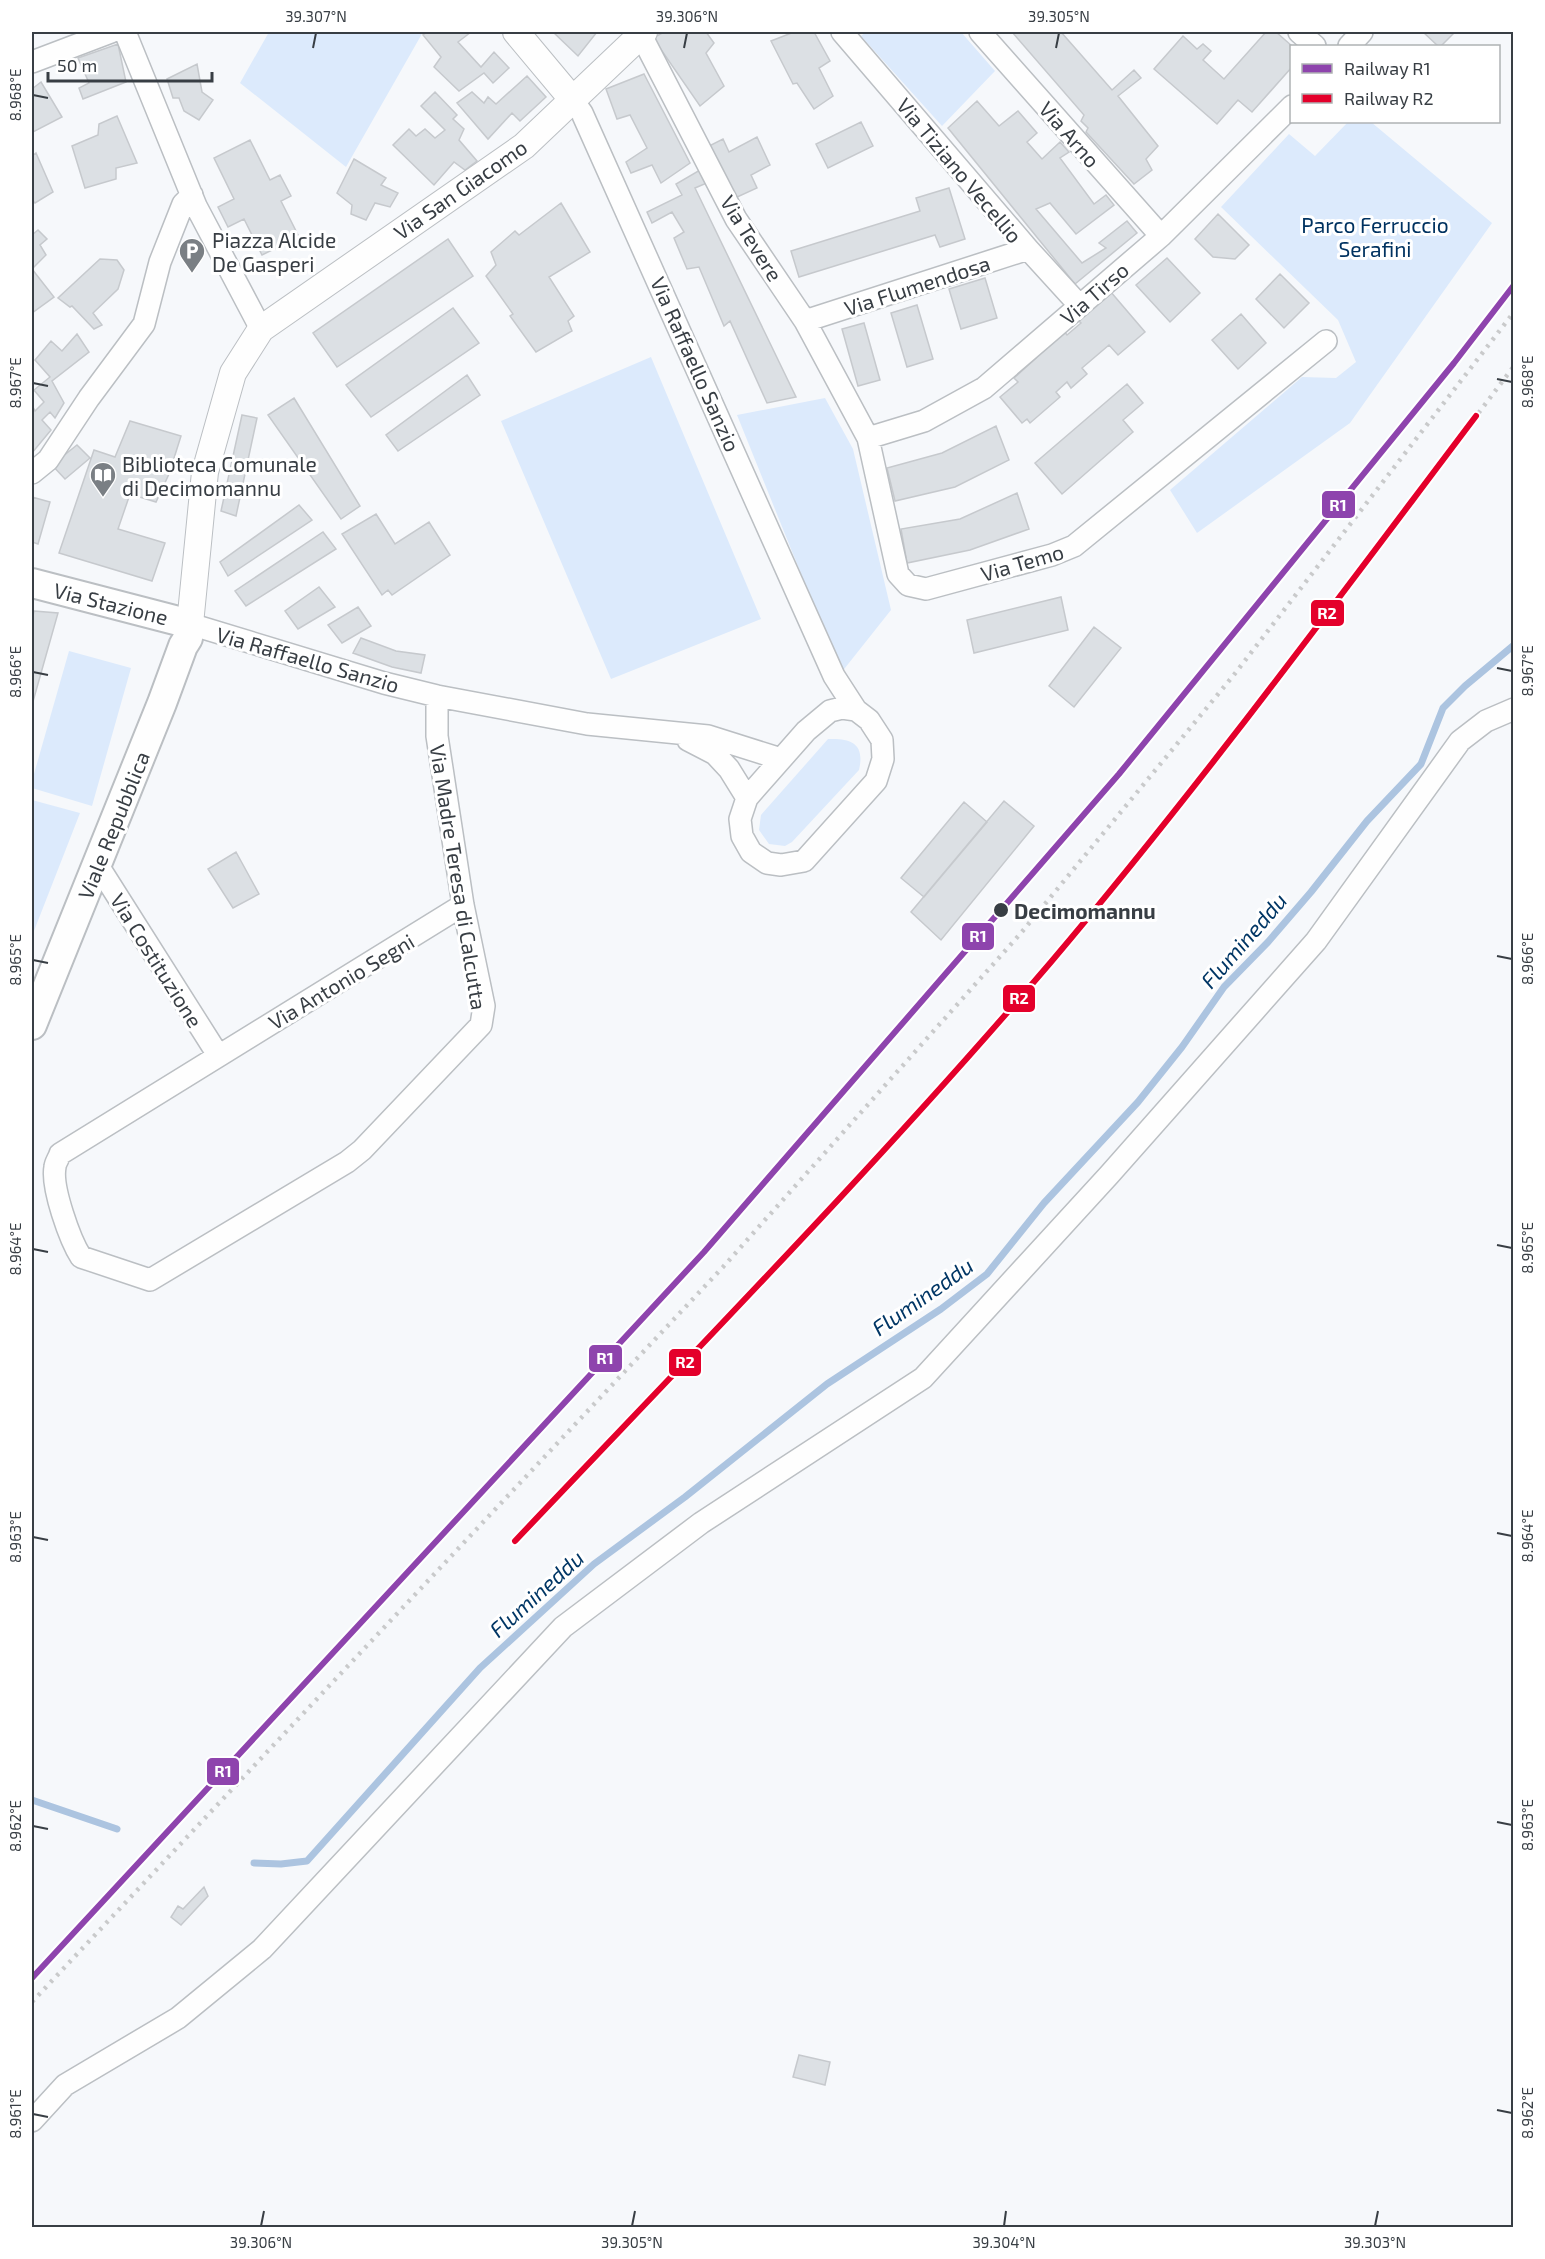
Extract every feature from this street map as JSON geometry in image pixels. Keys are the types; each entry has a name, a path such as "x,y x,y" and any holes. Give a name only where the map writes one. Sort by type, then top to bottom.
{"main road":[{"name":"Via Stazione","path":"32,583 190,624"},
{"name":"Viale Repubblica","path":"32,1025 188,638 190,624"}],"street":[{"path":"32,62 111,32"},
{"path":"125,32 192,195 261,329 233,373 205,472 190,624"},
{"name":"Via Raffaello Sanzio","path":"516,32 582,113 834,676 856,710 869,720 882,740 883,759 876,782 804,861 781,865 766,863 752,852 742,836 740,819 747,798 729,769 715,754 674,733"},
{"name":"Via Tiziano Vecellio","path":"842,32 1028,249 1080,306"},
{"name":"Via Arno","path":"980,32 1161,236"},
{"path":"1299,32 1315,45"},
{"path":"1350,45 1362,32"},
{"name":"Via San Giacomo","path":"261,329 524,146 643,33"},
{"name":"Via Tevere","path":"643,33 736,219 806,321 868,438"},
{"name":"Via Tirso","path":"868,438 924,421 984,388 1161,236 1290,108"},
{"path":"32,472 48,460 89,398 144,324 160,262 183,204 192,195"},
{"name":"Via Flumendosa","path":"806,321 1028,249"},
{"name":"Via Temo","path":"868,438 898,574 908,585 926,589 1052,555 1074,546 1326,341"},
{"name":"Via Raffaello Sanzio","path":"190,624 384,683 437,696 587,724 708,736 781,759"},
{"name":"Via Madre Teresa di Calcutta","path":"218,1055 60,1154 55,1167 57,1194 81,1257 150,1281 323,1178 362,1150 481,1025 484,1006 463,906 437,736 437,696"},
{"path":"747,798 806,731 830,711 842,708 856,710"},
{"path":"32,2121 65,2085 178,2018 262,1948 563,1627 701,1523 922,1378 1109,1175 1316,941 1460,741 1486,721 1514,709"},
{"name":"Via Costituzione","path":"97,864 218,1055"},
{"name":"Via Antonio Segni","path":"218,1055 463,906"}],"green space":[{"path":"269,32 423,32 346,167 240,83"},
{"path":"866,32 961,32 995,71 942,126 861,36"},
{"name":"Parco Ferruccio Serafini","path":"1347,123 1372,123 1492,223 1350,423 1197,533 1170,490 1302,377 1336,378 1356,362 1338,320 1221,207 1289,134 1315,156"},
{"path":"651,357 761,619 611,679 501,421"},
{"path":"825,398 853,449 891,610 841,673 737,415"},
{"path":"69,651 131,668 92,806 32,788 32,781"},
{"path":"828,739 844,740 855,744 860,754 859,770 792,842 785,846 769,844 759,830 761,815"},
{"path":"32,800 80,813 32,936"}],"building":[{"path":"427,32 471,32 458,42 481,67 494,52 509,68 493,83 484,73 459,91 434,67 441,57 423,35"},
{"path":"553,32 597,32 578,56"},
{"path":"664,32 706,32 714,43 706,53 724,86 700,106 653,38"},
{"path":"794,32 814,32 830,61 819,68 833,96 814,109 797,83 793,84 771,41"},
{"path":"1012,32 1061,32 1112,90 1134,70 1141,78 1118,96 1158,146 1146,159 1152,170 1134,184 1086,132 1088,128 1081,121 1084,115"},
{"path":"1266,32 1276,32 1291,45 1290,69 1252,112 1238,100 1217,124 1154,69 1183,36 1197,49 1203,44 1211,51 1203,60 1224,79"},
{"path":"1423,32 1454,33 1442,45 1437,45"},
{"path":"118,44 126,82 83,99 79,88 89,83 78,58"},
{"path":"197,64 202,92 213,100 199,120 184,111 179,98 173,98 167,79"},
{"path":"644,74 690,163 661,183 652,165 631,173 626,162 647,148 630,115 617,119 606,89"},
{"path":"527,76 546,97 520,121 512,113 488,139 457,103 472,92 484,103 488,97 496,104"},
{"path":"41,82 62,117 33,132 32,89"},
{"path":"435,92 457,115 453,119 464,129 459,140 477,161 465,170 454,162 434,185 393,145 409,129 416,136 425,129 435,138 445,130 421,106"},
{"path":"977,101 999,126 1018,111 1037,133 1027,142 1042,159 1060,142 1069,152 1060,158 1094,204 1106,195 1114,205 1076,234 1050,203 1036,209 1082,263 1106,248 1099,243 1127,221 1137,233 1075,284 948,128"},
{"path":"117,116 137,163 116,168 116,179 85,188 72,146 98,135 99,124"},
{"path":"861,122 873,146 828,168 816,144"},
{"path":"757,137 770,165 751,175 757,188 735,198 709,146 723,139 729,152"},
{"path":"250,140 270,180 280,175 291,196 281,201 299,237 262,255 244,219 228,227 218,207 234,199 214,158"},
{"path":"36,153 53,192 35,203 32,200 32,156"},
{"path":"354,159 386,178 381,185 398,193 390,207 375,203 366,220 351,214 352,205 337,193"},
{"path":"700,170 707,183 695,188 796,397 767,403 730,321 724,326 699,267 687,269 674,238 684,232 672,212 652,223 647,212 682,195 676,184"},
{"path":"949,188 965,239 940,247 935,235 799,277 791,251 920,211 916,198"},
{"path":"561,203 590,252 549,277 574,316 568,321 572,331 536,352 510,316 513,314 486,276 496,265 491,252 515,231 519,235"},
{"path":"1218,214 1249,245 1235,259 1213,257 1195,239"},
{"path":"38,230 47,239 40,245 46,255 32,269 32,235"},
{"path":"448,239 473,276 337,367 313,333"},
{"path":"1167,258 1200,293 1170,322 1136,285"},
{"path":"100,259 117,260 124,270 118,289 93,313 102,325 94,329 72,306 70,307 58,298"},
{"path":"32,269 54,297 32,313"},
{"path":"1280,274 1309,303 1284,328 1256,299"},
{"path":"985,278 997,318 961,329 949,289"},
{"path":"1110,291 1145,332 1118,355 1109,345 1082,368 1087,374 1071,388 1067,382 1056,392 1060,397 1030,423 1027,419 1022,423 1000,397 1018,382 1014,378 1036,358 1035,356 1064,331 1067,335 1081,323 1078,320"},
{"path":"917,305 933,359 907,367 891,313"},
{"path":"453,308 479,343 371,417 346,385"},
{"path":"1241,314 1266,343 1238,369 1212,340"},
{"path":"864,323 880,380 858,386 842,329"},
{"path":"77,334 89,352 52,381 64,403 55,418 50,412 42,420 51,430 32,453 32,405 35,411 44,402 34,390 50,377 35,360 51,341 62,351"},
{"path":"467,375 480,395 398,451 386,435"},
{"path":"1127,384 1143,403 1123,420 1133,432 1062,494 1035,463"},
{"path":"294,398 360,506 341,519 268,415"},
{"path":"242,415 257,418 236,516 221,511"},
{"name":"Biblioteca Comunale di Decimomannu","path":"130,421 181,436 169,474 156,502 130,494 118,529 165,543 152,581 59,553 94,450 115,457"},
{"path":"996,426 1009,460 955,487 895,501 887,468 942,453"},
{"path":"77,445 90,458 65,479 52,465"},
{"path":"1017,493 1029,529 970,550 907,563 901,529 960,519"},
{"path":"32,497 50,502 38,544 32,542"},
{"path":"299,505 312,520 228,576 220,562"},
{"path":"376,514 395,544 429,522 450,555 392,595 388,590 382,595 342,534"},
{"path":"323,532 336,549 246,606 235,591"},
{"path":"319,587 335,607 298,629 285,611"},
{"path":"1061,597 1068,630 974,653 967,620"},
{"path":"358,607 371,626 342,643 328,625"},
{"path":"34,611 58,613 32,705 32,620"},
{"path":"1094,627 1121,648 1074,707 1049,686"},
{"path":"361,638 396,651 425,655 421,673 392,667 353,653"},
{"name":"Decimomannu","path":"1004,801 1034,826 941,940 911,912"},
{"path":"964,802 987,822 924,897 901,878"},
{"path":"236,852 259,894 233,908 208,869"},
{"path":"204,1887 208,1896 181,1925 171,1917 178,1906 183,1909"},
{"path":"799,2055 830,2062 825,2085 793,2077"}],"waterway":[{"name":"Flumineddu","path":"254,1863 281,1864 307,1861 480,1668 594,1564 685,1497 827,1384 941,1309 987,1274 1044,1203 1138,1102 1182,1047 1224,987 1268,942 1367,821 1421,764 1443,708 1465,686 1514,645"},
{"name":"Flumineddu","path":"32,1800 117,1829"}],"railway":[{"path":"32,2002 723,1267 1021,933 1233,676 1514,312"},
{"path":"515,1541 855,1182 988,1035 1052,960 1230,740 1514,366"},
{"path":"32,1978 704,1252 1000,913"}],"rail line":[{"name":"R1","path":"32,1978 704,1252 1119,774 1454,363 1514,285"},
{"name":"R2","path":"515,1541 854,1183 1051,962 1214,760 1476,416"}],"place":[{"name":"Piazza Alcide De Gasperi","path":"192,274"},
{"name":"Biblioteca Comunale di Decimomannu","path":"103,498"},
{"name":"Decimomannu","path":"1001,910"}]}
